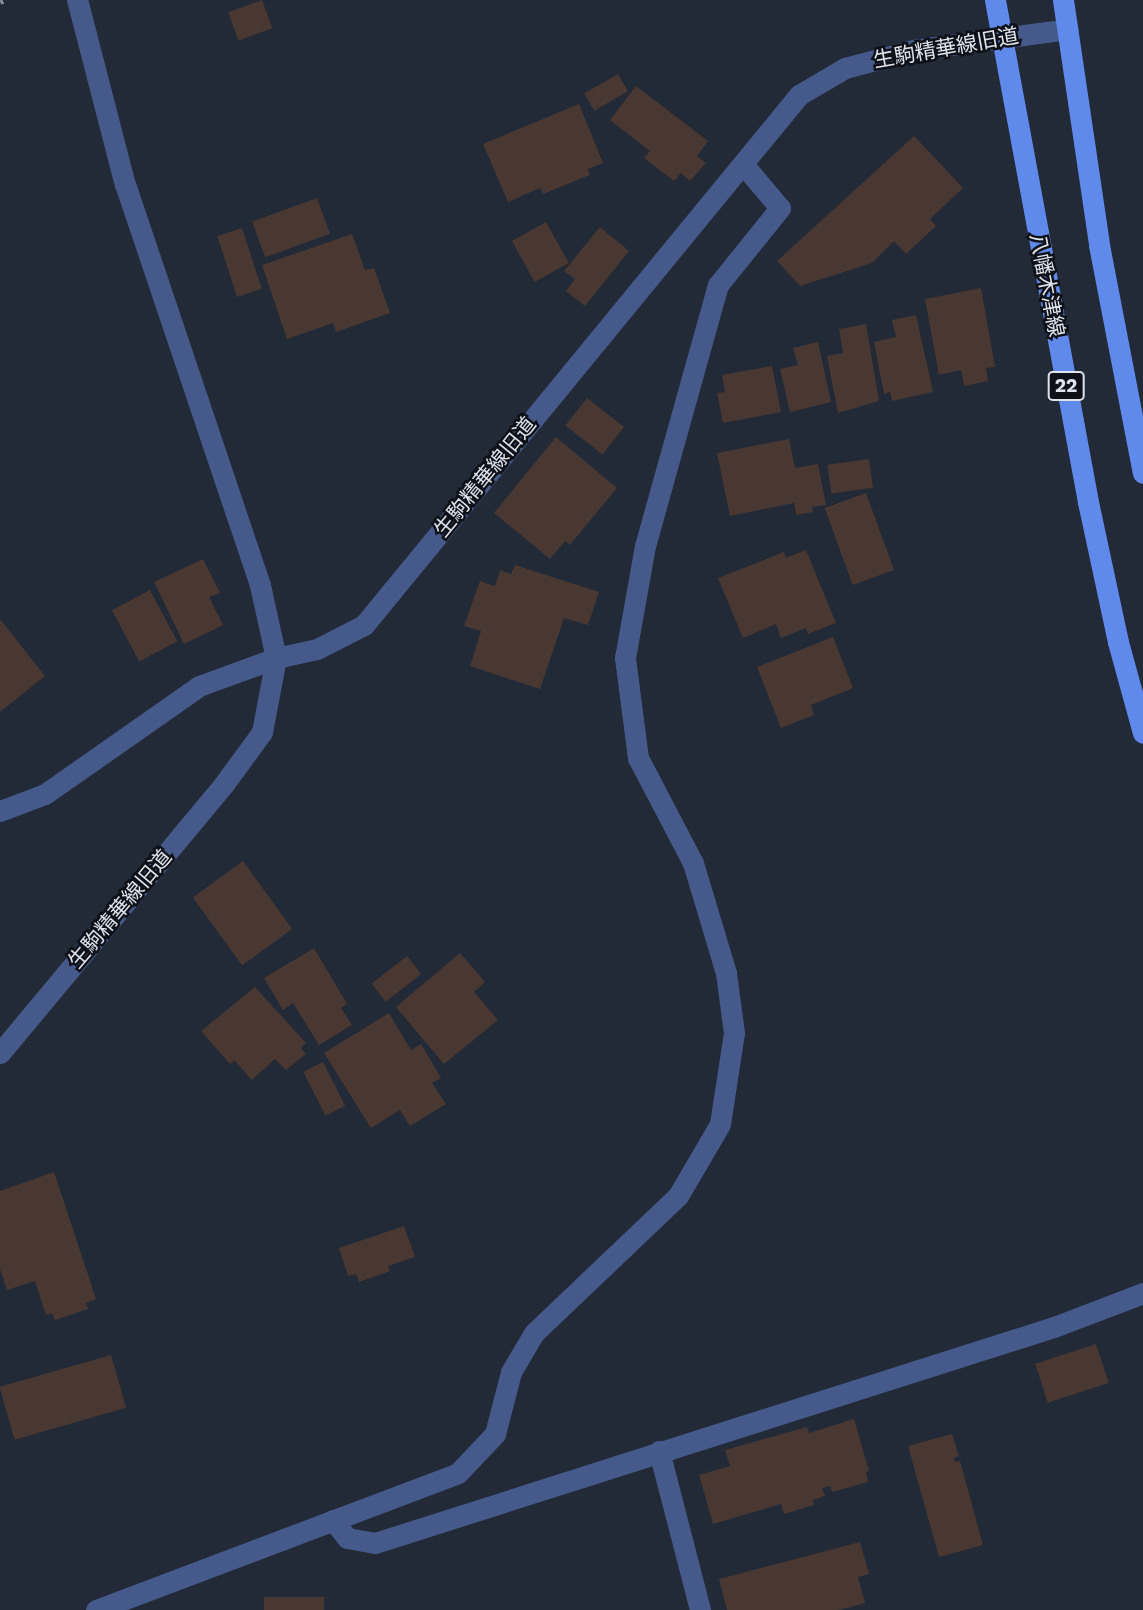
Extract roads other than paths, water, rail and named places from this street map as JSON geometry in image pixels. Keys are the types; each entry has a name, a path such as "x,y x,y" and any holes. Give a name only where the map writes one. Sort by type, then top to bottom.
{"main road":[{"name":"八幡木津線","path":"995,0 1088,502 1118,642 1143,733"},
{"path":"1063,0 1100,245 1143,473"}],"street":[{"path":"0,811 45,794 199,686 276,658 260,585 125,185 77,0"},
{"name":"生駒精華線旧道","path":"0,1053 224,784 262,732 276,658 317,649 364,625 799,95 845,68 912,50 1068,29"},
{"path":"96,1610 458,1473 495,1434 511,1372 534,1333 678,1196 720,1124 734,1032 726,973 693,863 638,758 625,658 645,546 718,285 780,208 743,164"},
{"path":"333,1520 347,1538 375,1543 1054,1327 1143,1293"},
{"path":"659,1451 700,1610"}]}
